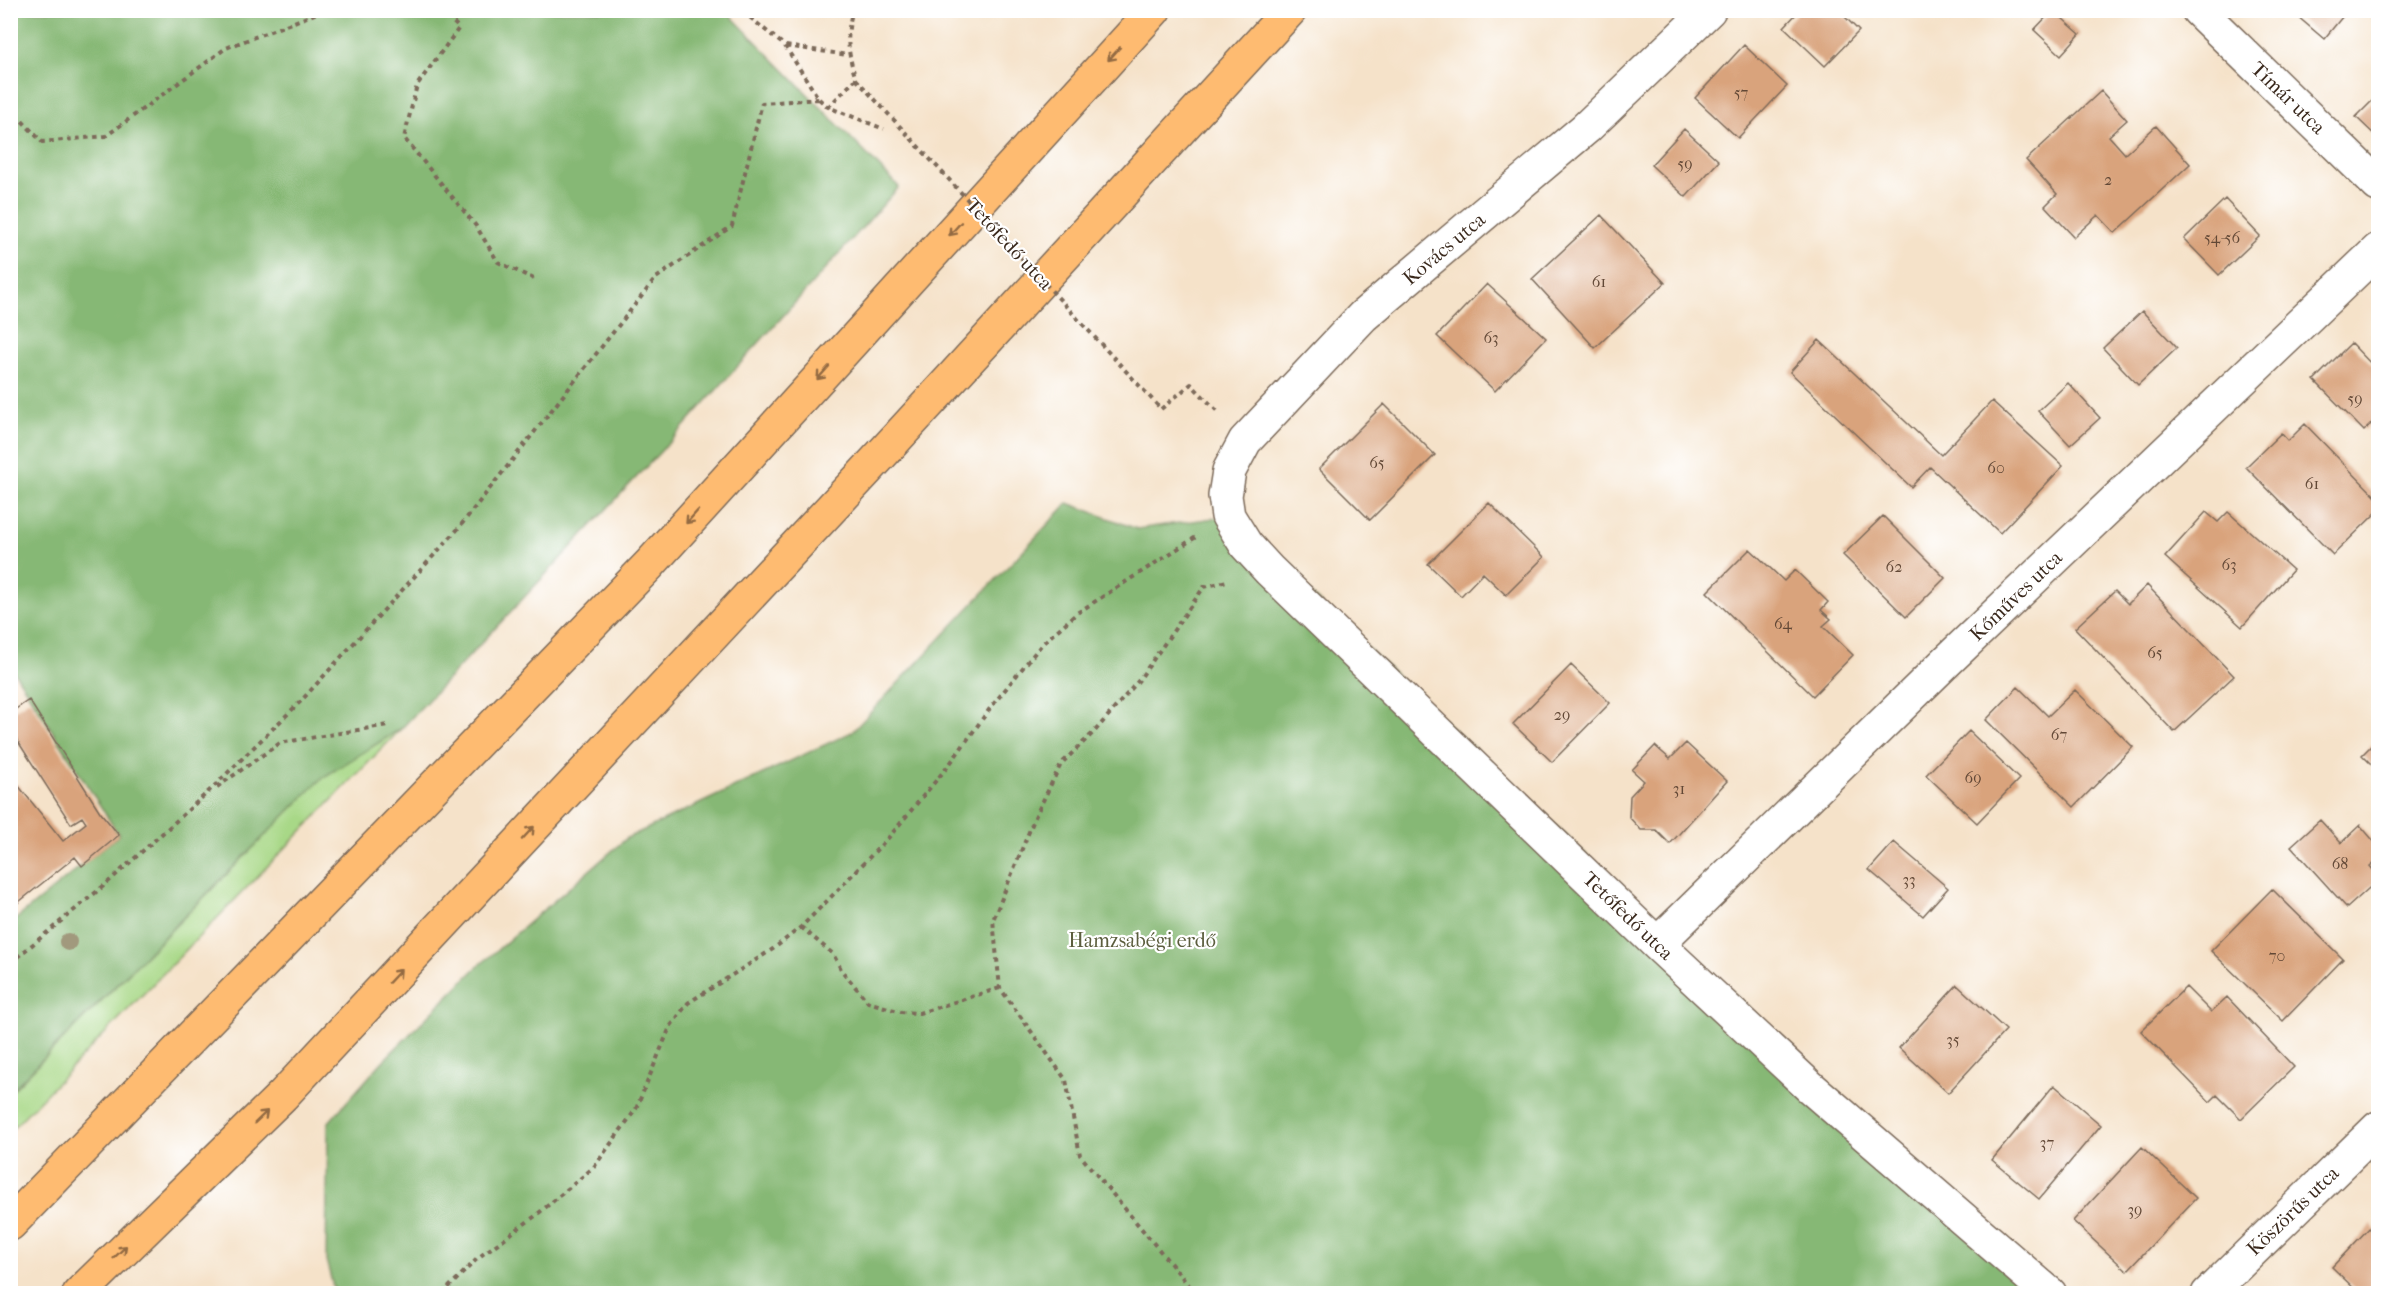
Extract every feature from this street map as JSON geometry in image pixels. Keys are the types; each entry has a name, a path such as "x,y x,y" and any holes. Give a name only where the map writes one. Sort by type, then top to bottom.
{"highway":[{"path":"10,1224 649,565 1154,10"},
{"path":"79,1293 284,1095 881,455 1290,10"}],"street":[{"name":"Kovács utca","path":"1228,516 1225,496 1229,471 1245,441 1363,316 1586,128 1709,10"},
{"name":"Tímár utca","path":"2198,10 2379,185"},
{"name":"Kőműves utca","path":"1657,944 1955,654 2379,250"},
{"name":"Tetőfedő utca","path":"1228,516 1246,545 1269,570 1657,944 1809,1086 2050,1293"},
{"name":"Köszörűs utca","path":"2208,1293 2379,1128"}],"path":[{"path":"10,108 42,142 106,136 226,48 325,10"},
{"path":"441,10 459,28 417,86 404,138 476,226 498,262 534,279"},
{"path":"748,10 747,15 785,46 819,99 828,107 884,129"},
{"path":"828,107 856,79 848,55 848,24 853,10"},
{"path":"785,46 848,55"},
{"name":"Tetőfedő utca","path":"856,79 1161,409 1191,384 1245,441"},
{"path":"10,963 106,884 206,794 301,701 457,530 656,278 732,226 762,103 819,99"},
{"path":"442,1293 480,1257 594,1167 636,1109 670,1027 688,1004 801,927 889,837 949,765 991,707 1042,644 1077,613 1228,516"},
{"path":"1196,1293 1080,1155 1066,1080 1000,988 993,920 1035,817 1061,764 1095,732 1139,680 1204,587 1269,570"},
{"path":"206,794 280,743 388,725"},
{"path":"801,927 833,954 842,971 868,1002 901,1012 919,1013 1000,988"}],"green space":[{"path":"11,11 726,11 899,187 676,435 402,728 322,778 11,1091 11,923 119,835 11,667"},
{"name":"Hamzsabégi erdő","path":"1068,503 1137,529 1228,516 2050,1293 335,1294 326,1260 328,1123 382,1062 474,970 627,838 852,732"},
{"path":"402,728 11,1130 11,1092 322,778"}],"building":[{"path":"1800,10 1838,10 1859,31 1825,66 1784,27"},
{"path":"2053,10 2080,34 2061,55 2034,30"},
{"path":"2290,10 2348,10 2324,39"},
{"path":"1744,45 1787,86 1738,138 1695,98"},
{"path":"2101,91 2127,120 2109,136 2125,154 2156,126 2190,164 2115,233 2098,215 2074,237 2045,206 2057,194 2026,160"},
{"path":"2378,95 2378,138 2356,117"},
{"path":"1684,129 1719,161 1686,197 1651,165"},
{"path":"2225,199 2260,236 2219,275 2184,239"},
{"path":"1601,215 1665,283 1595,348 1532,279"},
{"path":"1487,284 1546,338 1495,391 1437,336"},
{"path":"2142,311 2177,348 2138,385 2103,348"},
{"path":"1819,340 1941,455 1992,401 2063,466 2000,533 1930,467 1911,487 1790,372"},
{"path":"2351,343 2378,371 2378,417 2364,431 2314,380"},
{"path":"2068,383 2100,418 2070,445 2038,411"},
{"path":"1384,404 1435,455 1370,520 1319,469"},
{"path":"2305,424 2378,499 2378,511 2333,555 2246,467 2281,433 2288,441"},
{"path":"1489,503 1544,557 1506,595 1483,573 1461,596 1428,564"},
{"path":"2206,512 2218,522 2228,512 2293,570 2242,627 2165,557"},
{"path":"1883,516 1945,578 1906,617 1843,555"},
{"path":"1750,549 1784,581 1795,570 1828,602 1821,610 1831,619 1823,626 1853,655 1813,696 1707,592"},
{"path":"2147,585 2234,676 2174,732 2075,628 2115,591 2128,604"},
{"path":"1571,665 1610,703 1552,762 1513,724"},
{"path":"2018,687 2048,716 2075,690 2133,747 2074,807 1986,720"},
{"path":"29,700 100,812 119,835 82,866 75,857 10,909 10,789 17,784 63,841 86,823 82,817 71,824 10,729 10,713"},
{"path":"1969,731 2019,779 1977,823 1926,775"},
{"path":"2378,739 2378,771 2362,755"},
{"path":"1686,743 1727,781 1670,844 1656,830 1641,830 1629,817 1630,796 1644,781 1632,770 1655,746 1670,759"},
{"path":"2320,820 2341,843 2360,825 2378,846 2378,859 2370,866 2378,876 2378,880 2347,908 2291,846"},
{"path":"1894,842 1948,888 1923,916 1869,870"},
{"path":"2272,889 2343,959 2283,1021 2211,951"},
{"path":"1957,985 2006,1030 1948,1093 1899,1048"},
{"path":"2186,987 2211,1012 2227,997 2294,1067 2241,1119 2217,1095 2210,1102 2141,1031"},
{"path":"2054,1085 2101,1125 2039,1199 1992,1160"},
{"path":"2142,1147 2196,1198 2127,1271 2073,1221"},
{"path":"2372,1225 2378,1231 2378,1294 2360,1294 2332,1267"}]}
